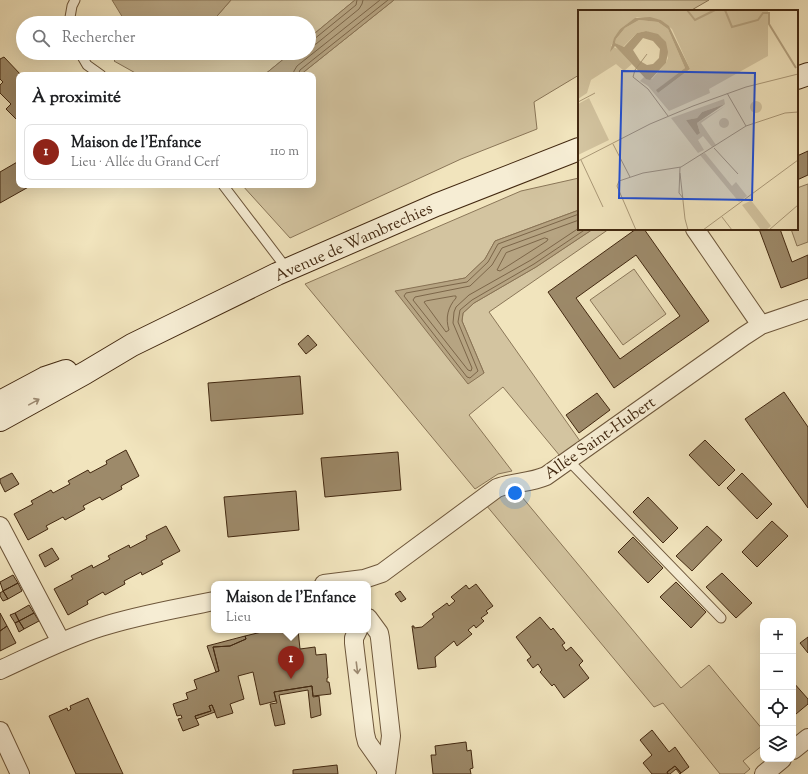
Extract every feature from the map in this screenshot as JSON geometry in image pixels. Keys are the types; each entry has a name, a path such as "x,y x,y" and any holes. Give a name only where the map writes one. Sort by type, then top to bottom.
{"main road":[{"path":"798,78 808,74"},
{"name":"Avenue de Wambrechies","path":"0,402 45,378 132,345 288,269 462,194 578,149"},
{"name":"Avenue de Wambrechies","path":"0,420 85,374 132,345"}],"street":[{"path":"697,230 761,325"},
{"name":"Allée Saint-Hubert","path":"366,581 382,574 497,488 516,482 538,480 546,476 761,325 808,308"},
{"path":"0,526 61,642"},
{"path":"0,670 61,642 102,627 138,617 211,602"},
{"path":"371,622 379,633 380,638 391,736 386,771"},
{"path":"356,633 354,638 354,643 365,734 367,742 386,771"},
{"path":"0,731 20,774"},
{"path":"796,748 808,738"},
{"path":"764,774 778,762"}],"lane":[{"path":"70,16 75,0"},
{"path":"84,60 87,65 97,72"},
{"path":"225,188 288,269"},
{"path":"568,460 721,618"}],"shaded area":[{"path":"231,0 355,0 316,32 316,16 217,16"},
{"path":"394,0 709,0 692,10 578,10 578,76 534,102 537,129 461,159 290,238 245,188 316,188 316,72 304,72"},
{"path":"282,60 268,72 134,72 114,61"},
{"path":"578,178 578,210 495,241 485,259 465,278 396,292 484,373 462,321 463,313 474,303 536,267 592,230 608,230 489,312 580,441 560,456 503,387 469,415 512,471 498,474 475,489 305,284 521,191"},
{"path":"808,184 808,242 797,246 791,230 798,230 798,188"},
{"path":"634,269 666,314 623,345 590,300"},
{"path":"507,489 517,491 681,688 709,665 760,726 760,747 743,761 750,769 744,774 720,774 663,703 654,707 486,505"}],"water":[{"path":"112,0 231,0 217,16 122,16"},
{"path":"355,0 394,0 304,72 268,72 282,60 316,60 316,32"},
{"path":"578,210 578,230 592,230 536,267 474,303 463,313 462,321 484,373 468,384 395,291 465,278 485,259 495,241"}],"building":[{"path":"4,57 18,72 16,72 16,119 6,109 11,104 0,93 0,85 3,82 0,79 0,59"},
{"path":"808,151 808,175 798,180 798,156"},
{"path":"16,163 16,188 27,188 0,203 0,172"},
{"path":"635,230 645,230 709,321 614,388 548,292","holes":["636,255 680,316 620,359 576,298"]},
{"path":"759,230 780,230 792,262 808,255 808,278 781,288"},
{"path":"308,335 317,345 306,354 298,344"},
{"path":"300,376 303,414 211,421 208,383"},
{"path":"784,392 808,427 808,508 745,419"},
{"path":"597,393 610,410 579,433 566,415"},
{"path":"705,440 735,470 719,486 689,455"},
{"path":"126,450 139,476 121,486 122,489 102,500 100,497 83,506 85,509 65,520 63,517 46,526 48,529 28,540 14,514 33,504 31,501 51,490 53,493 70,484 68,481 88,470 90,473 107,464 106,461"},
{"path":"398,452 401,490 325,497 321,458"},
{"path":"12,473 19,484 5,492 0,479"},
{"path":"742,473 772,504 757,519 727,488"},
{"path":"296,491 299,530 228,537 224,497"},
{"path":"648,497 678,528 663,543 633,512"},
{"path":"772,521 788,536 757,567 742,552"},
{"path":"166,526 180,551 161,561 163,564 142,575 141,572 124,581 125,584 105,595 103,592 87,601 88,604 68,615 54,589 73,579 71,576 92,565 93,568 110,559 108,556 129,545 130,548 147,539 146,536"},
{"path":"707,526 722,540 692,571 676,556"},
{"path":"633,537 663,568 648,583 618,552"},
{"path":"52,548 59,559 45,567 39,555"},
{"path":"722,573 752,603 736,618 706,587"},
{"path":"13,575 18,583 3,591 0,582"},
{"path":"676,582 706,612 691,628 660,597"},
{"path":"18,583 22,591 8,599 3,591"},
{"path":"476,584 493,606 486,611 488,613 481,618 484,621 476,628 474,625 468,630 472,634 457,646 454,641 435,657 436,667 418,669 412,626 414,626 414,628 422,627 434,617 432,614 447,603 449,606 455,601 451,597 466,585 469,589"},
{"path":"3,591 8,599 3,601 0,593"},
{"path":"400,591 406,599 401,602 395,594"},
{"path":"29,605 34,613 19,621 15,613"},
{"path":"0,613 7,626 0,631"},
{"path":"15,613 19,621 15,623 10,615"},
{"path":"34,613 39,621 24,629 19,621"},
{"path":"540,617 551,630 553,628 565,643 562,645 566,651 571,647 583,661 579,665 589,678 564,698 554,684 552,686 540,672 542,670 538,664 533,668 527,660 531,657 516,637"},
{"path":"19,621 24,629 19,632 15,623"},
{"path":"7,626 16,643 0,651 0,631"},
{"path":"258,633 298,633 300,649 315,647 316,655 326,654 327,682 329,682 331,694 313,696 312,686 274,692 276,701 260,705 253,672 238,676 244,699 230,704 233,713 217,718 212,705 209,706 211,711 195,716 199,725 183,731 178,719 182,718 181,715 177,716 173,704 188,699 186,693 197,689 194,680 219,671 213,647 230,646 246,639 245,636"},
{"path":"245,636 246,639 230,646 213,647 219,671 216,672 207,646"},
{"path":"808,637 808,653 800,643"},
{"path":"796,685 808,699 808,704 796,714"},
{"path":"312,686 313,697 319,696 321,715 311,718 308,690 279,695 285,724 275,726 270,704 277,703 274,692"},
{"path":"88,698 123,774 76,774 49,716 67,708 68,711 71,709 70,706"},
{"path":"212,705 215,712 196,719 195,716 211,711 209,706"},
{"path":"652,730 669,752 675,747 689,767 681,773 675,766 667,772 668,774 652,774 643,763 652,755 640,740"},
{"path":"466,742 467,751 471,750 473,768 470,769 471,774 433,774 431,755 436,755 435,746"},
{"path":"337,765 338,774 293,774 293,770"},
{"path":"675,766 681,773 680,774 676,769 668,774 667,772"}],"place":[{"name":"Maison de l'Enfance","path":"291,679"}]}
